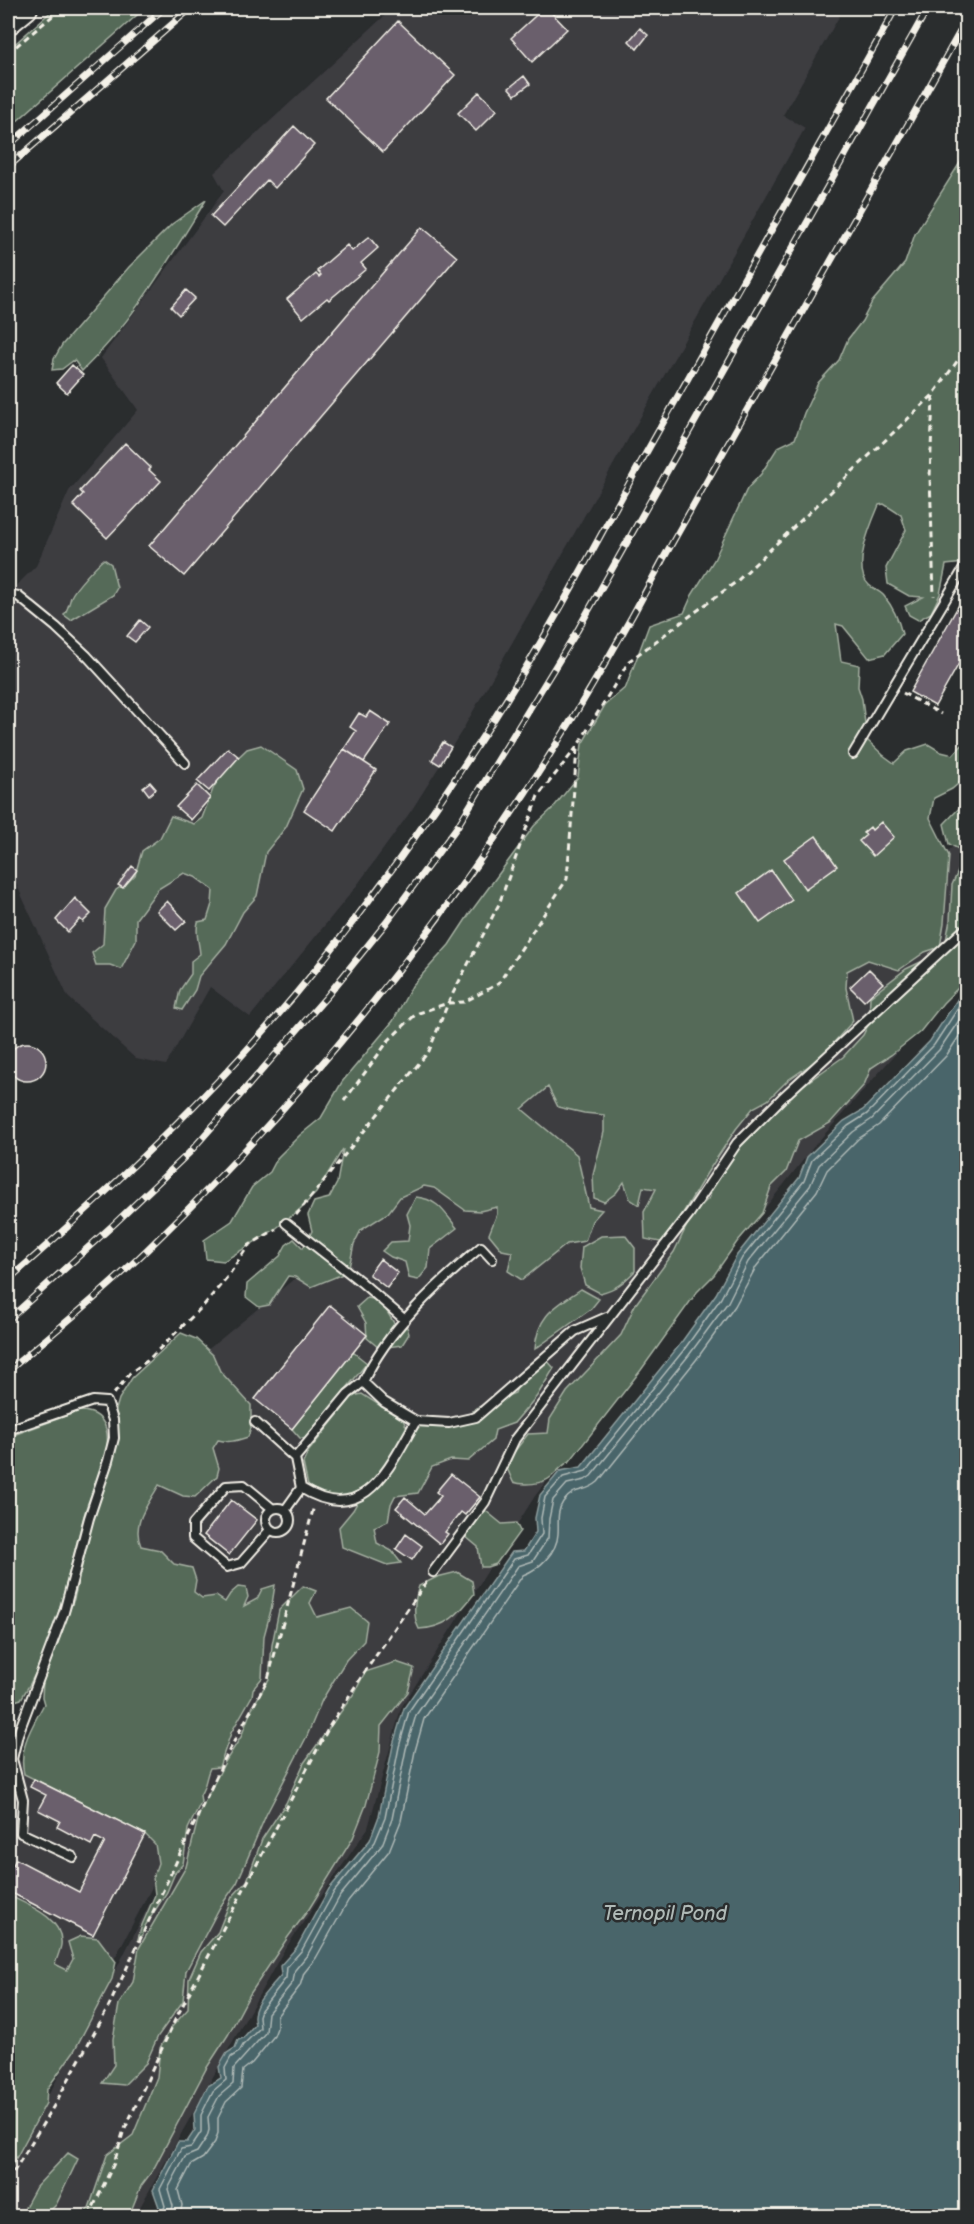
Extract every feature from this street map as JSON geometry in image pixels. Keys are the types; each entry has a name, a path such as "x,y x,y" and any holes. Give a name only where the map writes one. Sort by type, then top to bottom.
{"main road":[{"path":"8,22 26,8"}],"lane":[{"path":"853,754 966,565"},
{"path":"8,594 18,596 64,634 94,663 185,763"},
{"path":"433,1572 486,1502 515,1439 690,1213 738,1143 782,1098 966,928"},
{"path":"286,1223 405,1320"},
{"path":"295,1458 348,1394 363,1382 372,1363 405,1320 481,1247 492,1260"},
{"path":"363,1382 384,1402 416,1421 449,1423 476,1417 575,1331 608,1317"},
{"path":"8,1430 93,1401 107,1402 113,1420 114,1438 89,1518 64,1612 18,1734 12,1759 23,1800 21,1833 74,1857"},
{"path":"255,1422 295,1458 301,1488 316,1498 340,1502 360,1496 383,1478 416,1421"},
{"path":"270,1530 242,1563 227,1567 193,1538 193,1524 226,1486 244,1485 273,1509"},
{"path":"286,1509 301,1488"},
{"path":"276,1507 286,1509 291,1518 288,1527 280,1532 270,1530 266,1521 268,1512 276,1507"}],"path":[{"path":"8,54 62,8"},
{"path":"107,1402 130,1373 147,1361 204,1305 228,1276 248,1246 294,1218 429,1051 448,1003 500,904 538,796 577,747 630,661 736,582 933,395 966,349"},
{"path":"933,395 930,477 934,619"},
{"path":"894,687 941,714"},
{"path":"344,1101 389,1040 416,1014 448,1003 464,1002 498,984 567,879 577,747"},
{"path":"8,2181 55,2104 108,2008 224,1760 268,1679 316,1498"},
{"path":"89,2217 114,2163 123,2133 175,2020 329,1727 433,1572"}],"shaded area":[{"path":"393,8 844,8 783,115 805,128 463,729 411,811 355,888 250,1017 210,987 166,1065 136,1059 68,997 8,866 8,594 36,566 69,491 138,410 101,358 224,191 214,173"},
{"path":"966,835 966,974 816,1144 535,1496 401,1708 368,1828 283,1952 135,2216 8,2216 8,2170 180,1845 45,1765 161,1388 433,1165 655,876 792,991"},
{"path":"18,1760 173,1847 8,2157 8,1765 14,1768"}],"green space":[{"path":"55,8 145,8 8,129 8,50"},
{"path":"966,153 966,559 964,563 946,565 940,594 931,613 918,620 909,615 905,606 923,597 909,596 888,584 886,568 906,530 901,515 884,504 879,505 864,546 862,568 869,585 882,594 890,605 902,634 885,654 869,658 843,626 836,624 841,661 859,665 858,687 862,699 867,740 883,755 894,763 907,751 928,744 941,752 953,755 966,741 966,777 952,789 934,798 930,818 949,856 940,947 925,952 899,970 868,960 847,971 846,988 853,1021 820,1058 788,1080 768,1100 753,1108 707,1173 665,1243 645,1239 644,1212 656,1189 643,1187 639,1205 630,1199 624,1182 616,1193 604,1202 594,1198 593,1175 604,1132 604,1115 558,1107 548,1087 522,1109 577,1155 589,1207 602,1210 592,1221 585,1241 567,1244 522,1280 508,1271 512,1252 502,1250 489,1234 497,1214 497,1207 480,1211 465,1210 434,1188 424,1186 400,1197 388,1213 361,1230 354,1244 348,1272 311,1287 295,1277 288,1276 269,1305 259,1307 246,1297 247,1284 280,1256 286,1245 294,1239 303,1248 312,1231 308,1215 314,1202 329,1198 337,1183 343,1149 316,1193 274,1230 224,1261 206,1259 204,1240 232,1221 252,1187 270,1172 278,1157 300,1135 321,1118 342,1082 393,1021 412,986 449,945 534,826 553,808 578,777 582,744 605,705 626,687 649,625 684,613 692,595 714,560 747,489 761,474 778,447 795,439 818,383 839,360 848,339 862,321 872,302 905,263 915,234"},
{"path":"206,200 134,311 100,352 82,371 74,360 62,369 52,370 54,359 62,345 129,267 172,224"},
{"path":"104,559 111,564 117,588 113,595 71,620 64,615 73,593"},
{"path":"261,745 297,770 303,789 286,827 266,852 257,896 243,912 226,944 199,976 195,990 182,1010 176,1008 180,990 191,974 191,961 200,954 197,926 198,922 207,920 213,890 195,877 184,873 158,889 136,919 136,940 121,969 110,965 96,965 92,953 103,944 105,909 116,890 135,875 142,851 160,838 171,816 194,824 202,818 222,773 247,749"},
{"path":"966,801 966,853 949,844 944,824"},
{"path":"966,865 966,980 943,1003 920,1032 871,1068 864,1085 830,1123 798,1141 786,1172 771,1187 762,1213 737,1242 714,1275 697,1292 641,1370 570,1461 551,1477 538,1483 513,1482 507,1468 511,1456 528,1434 548,1433 550,1419 567,1392 621,1335 635,1305 674,1252 692,1215 710,1197 714,1174 788,1096 843,1057 863,1035 869,1023 870,997 906,969 944,951 950,920 952,885 960,867"},
{"path":"416,1197 435,1203 457,1228 430,1249 428,1268 418,1280 409,1278 405,1262 382,1251 391,1242 408,1241 410,1225 407,1214"},
{"path":"625,1235 635,1248 635,1271 611,1290 600,1293 585,1285 580,1268 582,1247 601,1236"},
{"path":"581,1289 599,1299 591,1309 535,1349 539,1328 549,1313"},
{"path":"367,1298 380,1300 394,1323 407,1327 409,1334 402,1345 379,1348 367,1338 366,1323 357,1307"},
{"path":"181,1333 196,1339 213,1355 220,1371 251,1405 251,1428 248,1437 233,1441 218,1440 213,1448 219,1468 217,1476 195,1497 183,1496 159,1485 142,1514 138,1538 141,1546 160,1550 174,1564 192,1568 196,1580 194,1592 202,1598 216,1596 225,1602 238,1587 246,1588 248,1597 244,1606 257,1599 262,1589 275,1585 264,1636 262,1678 253,1689 252,1696 231,1733 219,1767 210,1768 208,1772 200,1795 201,1802 188,1829 183,1864 175,1873 167,1892 145,1926 143,1935 138,1939 155,1895 153,1877 158,1863 155,1844 145,1834 24,1774 23,1755 27,1738 44,1704 43,1681 74,1599 95,1511 117,1444 115,1413 119,1399 132,1378"},
{"path":"353,1352 367,1363 306,1439 300,1438 292,1429"},
{"path":"544,1357 554,1368 537,1396 514,1423 495,1430 493,1440 468,1461 451,1460 432,1467 418,1493 395,1496 388,1521 374,1527 377,1543 392,1551 401,1563 387,1565 342,1547 339,1527 353,1510 366,1487 343,1497 326,1495 308,1486 303,1463 308,1452 353,1396 362,1394 403,1420 406,1426 422,1423 460,1424 476,1408 515,1393 522,1373"},
{"path":"79,1411 90,1412 98,1416 104,1424 107,1434 106,1453 86,1509 60,1607 44,1654 21,1699 8,1703 8,1437"},
{"path":"486,1511 502,1524 516,1523 520,1531 496,1564 481,1567 478,1547 465,1536 470,1517"},
{"path":"457,1572 472,1581 474,1594 451,1619 437,1626 419,1629 414,1608 419,1586 437,1577"},
{"path":"303,1586 316,1591 310,1603 317,1617 351,1608 367,1621 364,1641 346,1660 322,1700 307,1736 266,1815 237,1883 220,1907 186,1971 183,2001 158,2036 146,2063 124,2085 102,2083 114,2065 113,2039 119,2004 133,1982 139,1948 186,1867 200,1811 225,1762 241,1737 252,1708 269,1679 272,1645 279,1610"},
{"path":"396,1662 414,1668 408,1692 381,1726 380,1752 366,1805 353,1838 309,1909 250,1994 206,2069 153,2170 141,2186 129,2216 82,2216 89,2208 107,2155 133,2135 157,2077 160,2048 170,2029 188,2009 189,1979 201,1952 218,1932 232,1897 247,1881 262,1839 286,1803 304,1763 355,1692 365,1672"},
{"path":"8,1895 34,1908 57,1927 61,1945 55,1964 67,1970 73,1959 68,1942 81,1936 98,1938 116,1962 112,1979 74,2051 47,2089 46,2103 8,2173 8,2119 10,2119 15,2080 8,2092"},
{"path":"68,2153 78,2159 56,2205 44,2216 27,2216 25,2207 36,2187"}],"water":[{"name":"Ternopil Pond","path":"966,986 966,2216 153,2216 159,2207 153,2190 178,2142 187,2142 195,2130 194,2114 208,2086 221,2078 219,2067 227,2053 235,2048 238,2040 243,2038 255,2024 254,2017 258,2004 281,1975 280,1966 297,1947 329,1889 370,1840 379,1816 393,1745 404,1708 512,1552 524,1551 536,1532 535,1518 540,1495 560,1471 581,1467 678,1347 716,1294 737,1255 799,1178 807,1157 844,1121 863,1110 930,1041"}],"building":[{"path":"544,8 547,8 567,29 532,62 511,38"},
{"path":"398,21 455,75 383,152 326,98"},
{"path":"640,28 648,35 637,49 629,41"},
{"path":"524,76 530,84 515,95 509,88"},
{"path":"479,92 497,110 476,131 458,113"},
{"path":"294,126 314,145 275,188 267,180 223,227 211,216"},
{"path":"422,227 457,257 184,576 149,546"},
{"path":"369,237 378,248 361,263 366,269 303,318 287,299 316,274 319,277 321,275 317,271 347,245 352,251"},
{"path":"186,290 195,298 179,315 171,307"},
{"path":"72,365 83,375 67,393 56,383"},
{"path":"125,443 161,481 107,538 73,505 83,494 80,491"},
{"path":"966,592 966,651 935,706 910,692"},
{"path":"140,620 148,627 135,642 127,636"},
{"path":"370,711 390,724 364,762 344,749 356,731 350,727 359,713 366,717"},
{"path":"443,742 451,747 440,765 432,760"},
{"path":"228,748 239,757 209,791 197,781"},
{"path":"344,749 376,770 335,831 304,810"},
{"path":"150,782 156,789 149,795 143,787"},
{"path":"197,785 210,798 191,820 176,807"},
{"path":"881,822 894,837 873,856 859,841 866,835 863,833 870,827 872,830"},
{"path":"816,836 837,866 805,889 784,859"},
{"path":"132,866 137,870 123,888 118,885"},
{"path":"771,870 792,900 760,923 739,893"},
{"path":"75,898 91,914 83,922 80,919 68,932 56,920"},
{"path":"167,901 186,921 176,930 157,911"},
{"path":"869,969 883,983 864,1001 850,987"},
{"path":"27,1043 34,1044 40,1049 45,1055 45,1069 40,1075 34,1080 27,1081 20,1080 14,1075 9,1069 8,1062 9,1055 14,1049 20,1044"},
{"path":"380,1259 398,1273 387,1288 369,1274"},
{"path":"330,1305 367,1335 292,1429 255,1399"},
{"path":"451,1474 480,1497 465,1515 461,1512 445,1532 448,1534 440,1544 396,1508 405,1497 425,1514 441,1496 436,1492"},
{"path":"231,1500 257,1520 229,1555 204,1535"},
{"path":"406,1534 422,1546 412,1560 396,1549"},
{"path":"34,1779 145,1834 93,1935 8,1891 8,1875 16,1859 79,1892 105,1842 95,1837 91,1845 57,1827 60,1821 38,1810 46,1795 30,1787"}],"railway":[{"path":"8,146 164,8"},
{"path":"8,167 191,8"},
{"path":"8,1280 130,1169 245,1052 317,968 371,898 422,826 496,716 552,623 896,8"},
{"path":"8,1320 189,1153 328,995 386,923 457,827 577,631 928,8"},
{"path":"8,1371 122,1273 233,1163 304,1085 437,920 556,745 611,654 966,21"}]}
